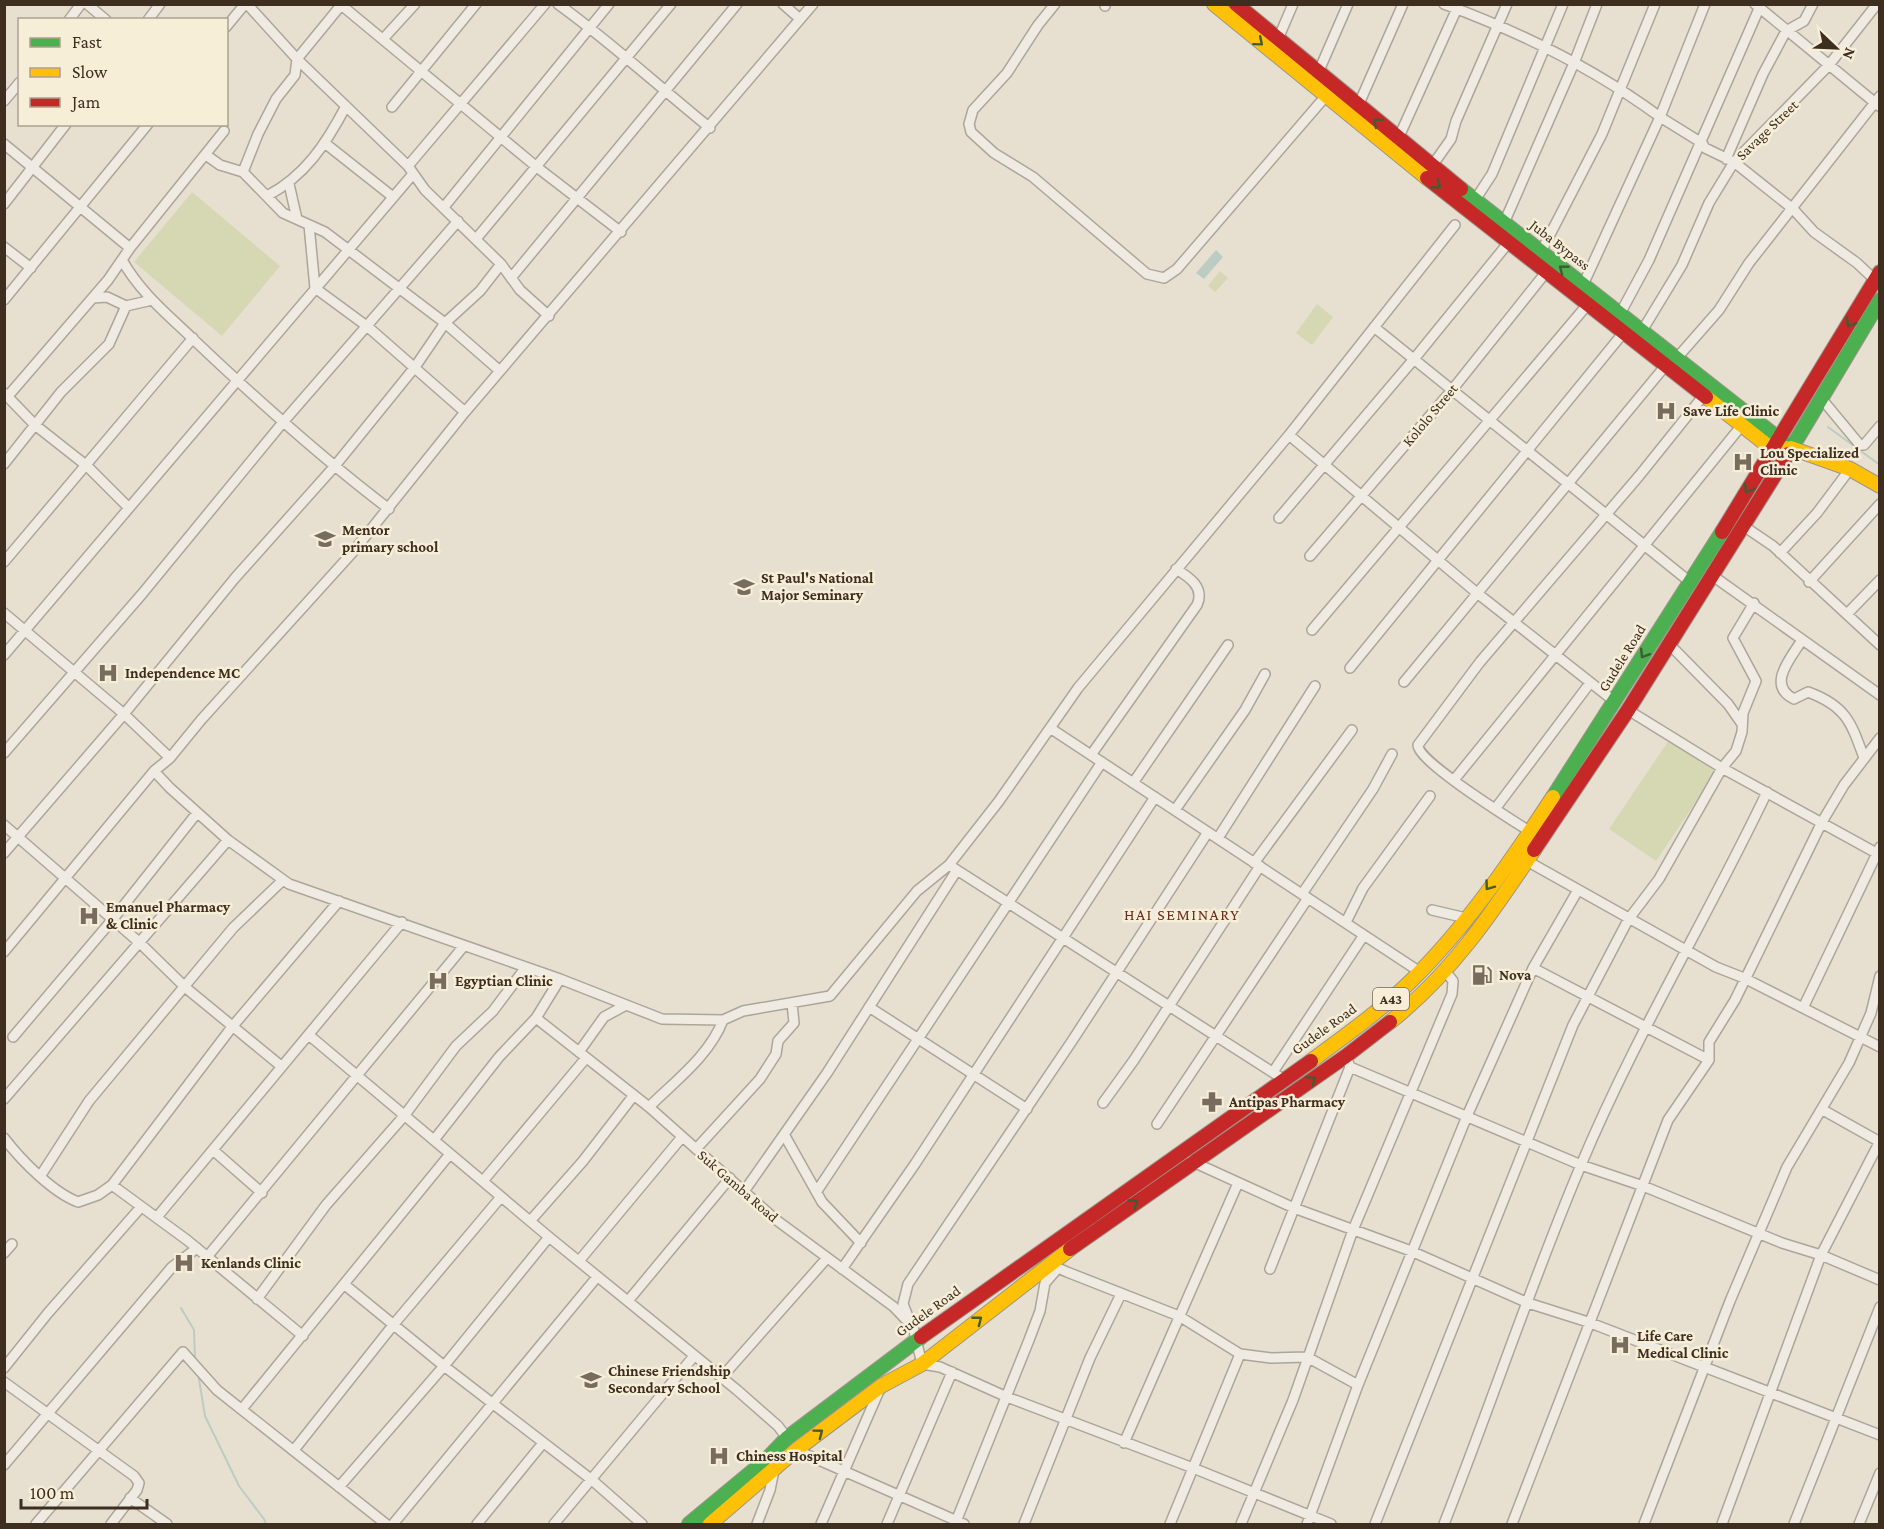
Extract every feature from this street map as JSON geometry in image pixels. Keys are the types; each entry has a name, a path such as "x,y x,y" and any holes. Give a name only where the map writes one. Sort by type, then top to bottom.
{"main road":[{"name":"Juba Bypass","path":"1214,4 1325,97 1547,272 1624,332 1671,362 1776,444"},
{"name":"Juba Bypass","path":"1238,5 1398,139 1642,331 1704,395 1742,425 1776,444 1850,469 1880,486"},
{"name":"Gudele Road","path":"710,1524 774,1467 792,1444 914,1334 1178,1153 1278,1076 1361,1024 1420,972 1466,918 1529,831 1690,582 1877,276"},
{"name":"Gudele Road","path":"689,1524 765,1461 881,1386 922,1364 1192,1162 1348,1061 1446,972 1484,925 1628,710 1745,527 1880,300"},
{"path":"1505,864 1518,874"}],"street":[{"path":"70,18 81,4"},
{"path":"87,4 104,18"},
{"path":"149,18 159,4"},
{"path":"228,25 246,4 297,59 411,170 549,316"},
{"path":"383,39 415,4"},
{"path":"392,107 476,4"},
{"path":"4,655 393,197 462,104 545,4"},
{"path":"558,4 591,27 625,60 710,128"},
{"path":"444,207 499,136 609,4"},
{"path":"476,239 538,168 671,4"},
{"path":"511,278 737,4"},
{"path":"783,4 800,19"},
{"path":"4,952 154,771 170,758 201,720 322,587 465,412 710,128 813,4"},
{"path":"1055,4 1038,25 1008,73 973,110 969,124 978,139 994,153 1033,177 1132,263 1156,278 1164,278 1177,269 1325,97"},
{"path":"1278,39 1293,4"},
{"path":"1318,73 1348,4"},
{"path":"1358,106 1403,4"},
{"path":"1444,4 1458,7 1497,27 1544,46 1619,89 1702,143 1705,148 1730,160 1793,209 1814,232 1877,276"},
{"path":"1432,166 1451,139 1456,121 1507,4"},
{"path":"1475,200 1492,174 1563,4"},
{"path":"1504,223 1574,63 1597,4"},
{"path":"1541,252 1602,134 1655,4"},
{"path":"1583,285 1660,117 1705,4"},
{"path":"1730,160 1763,74 1786,31 1804,21 1813,4"},
{"name":"Savage Street","path":"1642,331 1683,265 1708,203 1730,160 1829,65 1877,4"},
{"path":"243,172 258,134 276,99 295,75 297,59 341,5 538,168 621,232"},
{"path":"1404,682 1671,362 1719,310 1749,263 1878,102 1786,31 1758,5 1702,143 1649,261 1620,314"},
{"path":"1398,139 1458,7"},
{"path":"4,101 18,84"},
{"path":"267,196 289,184 326,144 346,106"},
{"path":"4,204 64,126"},
{"path":"4,300 82,208 146,126"},
{"path":"129,508 87,466 35,425 6,395 93,298 224,131"},
{"path":"4,144 130,248"},
{"path":"326,144 393,197"},
{"path":"206,155 220,165 243,172 284,213 325,232 445,323 500,371"},
{"path":"289,184 297,219"},
{"path":"4,753 74,673 284,421 458,221"},
{"path":"309,225 315,288 368,327 465,412"},
{"path":"746,1190 785,1136 869,1007 953,868 1078,688 1289,435 1455,225"},
{"path":"1279,518 1326,465 1509,242"},
{"path":"4,247 31,268"},
{"path":"122,260 134,281 236,381 334,467 388,509"},
{"path":"4,853 124,714 222,593 334,467 416,367 445,323 480,291 501,264"},
{"name":"Kololo Street","path":"1310,556 1452,390 1547,272"},
{"path":"93,298 107,297 126,306 152,300"},
{"path":"1312,630 1588,304"},
{"path":"4,464 61,392 109,344 126,306"},
{"path":"1374,327 1690,582"},
{"path":"1350,668 1624,332"},
{"path":"4,562 193,338"},
{"path":"1529,831 1454,780 1420,753 1418,745 1480,662 1606,515 1704,395"},
{"path":"1821,398 1860,445 1864,445 1880,426"},
{"path":"1454,780 1742,425"},
{"path":"1289,435 1399,525 1477,593 1614,701"},
{"path":"1780,553 1817,513 1850,469"},
{"path":"1809,582 1880,504"},
{"path":"1745,527 1780,553 1880,645"},
{"path":"1091,755 1197,605 1200,598 1199,588 1176,569"},
{"path":"1713,576 1880,694"},
{"path":"1847,614 1880,580"},
{"path":"1375,1524 1525,1141 1587,996 1628,920 1659,879 1722,768 1736,751 1756,681 1733,638 1754,603"},
{"path":"4,613 124,714 170,758"},
{"path":"1802,640 1782,672 1781,685 1787,696 1794,699 1808,692 1836,704 1850,721 1864,758"},
{"path":"1669,644 1728,704 1742,724"},
{"path":"1134,783 1228,645"},
{"path":"1175,810 1245,710 1265,674"},
{"path":"1495,809 1590,682"},
{"path":"1218,838 1315,686"},
{"path":"1628,710 1722,768 1878,851 1803,1008"},
{"path":"1050,728 1420,972"},
{"path":"1103,1103 1169,1006 1257,864 1352,730"},
{"path":"1512,1524 1562,1399 1588,1322 1668,1120 1709,1060 1709,1042 1735,1000 1822,822 1864,758 1880,738"},
{"path":"1157,1124 1216,1036 1373,789 1392,754"},
{"path":"817,1191 1010,904 1102,762"},
{"path":"154,771 228,840 283,880 402,922 463,947 526,967 671,1020 723,1020 743,1011 834,995 917,891 953,868"},
{"path":"1444,1524 1581,1165 1644,1027 1688,950 1767,792"},
{"path":"1346,922 1363,888 1430,796"},
{"path":"842,1269 973,1076 1061,937 1155,797"},
{"path":"13,1037 113,919 197,813"},
{"path":"4,825 140,943 186,988 281,1066"},
{"path":"914,1334 903,1304 908,1284 1027,1109 1208,832"},
{"path":"4,1099 228,840"},
{"path":"1527,861 1628,920 1688,950 1716,967 1744,978 1880,1047"},
{"path":"953,868 1278,1076 1364,935"},
{"path":"41,1175 89,1101 186,988 233,928 283,880"},
{"path":"1309,1520 1358,1385 1467,1116 1533,968 1578,890"},
{"path":"4,1138 66,1197 78,1202 98,1195 111,1185 232,1027 339,901"},
{"path":"1432,910 1466,918"},
{"path":"157,1217 281,1066 310,1036 402,922"},
{"path":"207,1257 463,947"},
{"path":"257,1299 326,1205 404,1116 456,1046 493,1011 526,967"},
{"path":"1533,968 1709,1060"},
{"path":"1240,1524 1289,1411 1353,1230 1454,988 1453,981 1446,972"},
{"path":"1646,1524 1730,1301 1787,1167 1801,1140 1823,1110 1861,1037 1871,1013 1880,976"},
{"path":"434,1140 500,1057 536,1018 560,979"},
{"path":"696,1149 760,1079 776,1053 777,1041 794,1023 792,1003"},
{"path":"483,1181 583,1055 604,1017 626,1005"},
{"path":"869,1007 1027,1109"},
{"name":"Suk Gamba Road","path":"536,1018 649,1107 746,1190 776,1220 894,1307 914,1334 922,1364"},
{"path":"649,1107 707,1048 717,1036 723,1020"},
{"path":"310,1036 597,1277 722,1377 778,1426 792,1444 843,1472 901,1494 958,1523 1040,1311 1045,1283 1056,1264 1121,1294 1179,1316 1240,1354 1271,1358 1307,1358 1358,1385"},
{"path":"1270,1269 1348,1061 1411,1093 1581,1165 1643,1186 1880,1280"},
{"path":"531,1220 583,1161 634,1095"},
{"path":"1722,1524 1821,1255 1879,1142 1823,1110"},
{"path":"785,1136 822,1202 861,1243"},
{"path":"579,1261 682,1137"},
{"path":"213,1150 262,1192"},
{"path":"1178,1153 1192,1162 1294,1208 1474,1276 1528,1303 1588,1322 1704,1368 1836,1416 1880,1435"},
{"path":"242,1409 345,1286 450,1154"},
{"path":"628,1301 730,1178"},
{"path":"1124,1443 1238,1183"},
{"path":"111,1185 157,1217 303,1336"},
{"path":"294,1450 394,1324 501,1197"},
{"path":"4,1368 141,1207"},
{"path":"339,1487 444,1366 549,1237"},
{"path":"4,1253 12,1244"},
{"path":"4,1466 172,1267 196,1248"},
{"path":"722,1377 827,1258"},
{"path":"393,1524 597,1277"},
{"path":"345,1286 493,1405 592,1480 642,1524"},
{"path":"1024,1524 1090,1358 1121,1294"},
{"path":"1794,1524 1880,1307"},
{"path":"36,1524 183,1352 217,1389 386,1524"},
{"path":"1170,1524 1240,1354"},
{"path":"554,1524 693,1356"},
{"path":"922,1364 935,1365 1007,1397 1193,1468 1309,1520 1332,1524"},
{"path":"887,1524 952,1372"},
{"path":"4,1382 134,1476 139,1483 111,1524"},
{"path":"821,1524 881,1386"},
{"path":"477,1524 543,1443"},
{"path":"757,1524 773,1480 774,1467"},
{"path":"1859,1524 1880,1473"},
{"path":"130,1497 167,1524"}],"green space":[{"path":"192,192 280,266 222,336 134,262"},
{"path":"1220,271 1228,278 1215,292 1208,286"},
{"path":"1317,304 1333,317 1312,345 1296,333"},
{"path":"1669,740 1716,772 1656,861 1609,829"}],"shaded area":[{"path":"1216,250 1223,257 1204,279 1196,273"}],"waterway":[{"path":"1828,427 1880,465"},
{"path":"181,1308 194,1330 195,1359"},
{"path":"198,1373 205,1416 239,1486 266,1524"}],"traffic: fast":[{"path":"1461,189 1788,446"},
{"path":"1788,454 1880,300"},
{"path":"1553,797 1722,532"},
{"path":"689,1524 765,1461 787,1438 921,1337"}],"traffic: slow":[{"path":"1214,4 1427,178"},
{"path":"1706,397 1772,449 1785,448"},
{"path":"1791,448 1850,469 1880,486"},
{"path":"1311,1061 1387,1003 1431,960 1487,893 1553,797"},
{"path":"1390,1022 1432,984 1469,942 1534,850"},
{"path":"710,1524 796,1450 881,1386 922,1364 1070,1249"}],"traffic: jam":[{"path":"1236,4 1461,189"},
{"path":"1427,178 1706,397"},
{"path":"1722,532 1880,272"},
{"path":"1534,850 1628,710 1788,454"},
{"path":"1070,1249 1346,1056 1390,1022"},
{"path":"921,1337 1311,1061"}],"place":[{"name":"Save Life Clinic","path":"1666,411"},
{"name":"Lou Specialized Clinic","path":"1743,462"},
{"name":"Mentor primary school","path":"325,539"},
{"name":"St Paul's National Major Seminary","path":"744,587"},
{"name":"Independence MC","path":"108,673"},
{"name":"Emanuel Pharmacy & Clinic","path":"89,916"},
{"name":"Nova","path":"1482,975"},
{"name":"Egyptian Clinic","path":"438,981"},
{"name":"Antipas Pharmacy","path":"1212,1102"},
{"name":"Kenlands Clinic","path":"184,1263"},
{"name":"Life Care Medical Clinic","path":"1620,1345"},
{"name":"Chinese Friendship Secondary School","path":"591,1380"},
{"name":"Chiness Hospital","path":"719,1456"}],"district":[{"name":"HAI SEMINARY","path":"1182,914"}]}
